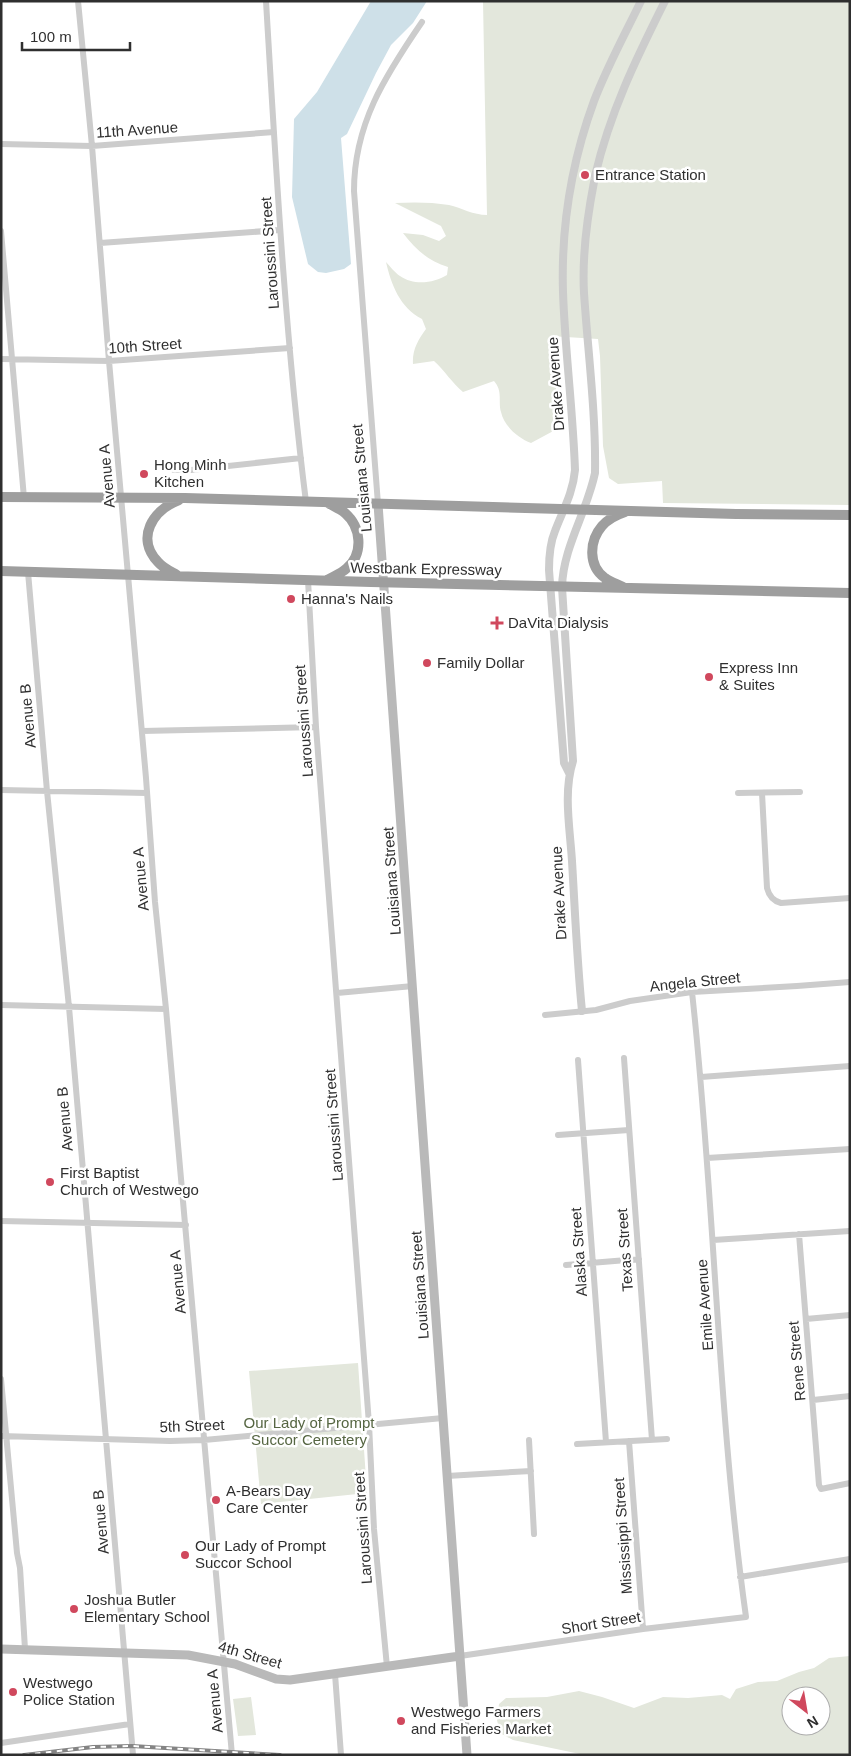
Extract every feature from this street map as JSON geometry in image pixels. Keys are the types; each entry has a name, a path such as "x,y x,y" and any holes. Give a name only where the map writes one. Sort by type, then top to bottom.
{"highway":[{"path":"1,497 185,498 850,516"},
{"path":"180,577 158,562 152,555 148,536 153,519 160,511 169,504 185,498"},
{"path":"324,581 341,573 348,567 358,551 359,542 355,527 350,519 344,512 326,502"},
{"path":"627,589 605,578 598,570 592,554 592,544 602,525 611,518 628,510"},
{"name":"Westbank Expressway","path":"1,571 384,583 850,593"}],"main road":[{"name":"Louisiana Street","path":"378,504 467,1755"},
{"name":"4th Street","path":"1,1649 188,1655 224,1661 276,1679 290,1680 460,1656"}],"street":[{"name":"Avenue A","path":"78,1 129,575 155,902 186,1225 232,1755"},
{"name":"Laroussini Street","path":"266,1 280,230 294,411 306,502"},
{"name":"Drake Avenue","path":"569,773 564,763 549,557 552,543 574,484 575,470 563,290 567,212 573,176 594,100 641,1"},
{"name":"Drake Avenue","path":"582,1011 576,945 568,804 569,773 573,762 562,587 565,562 591,492 595,473 590,361 584,291 585,249 594,179 618,102 628,76 665,1"},
{"name":"Louisiana Street","path":"378,504 354,171 360,139 373,102 395,61 422,22"},
{"name":"11th Avenue","path":"1,144 92,146 274,132"},
{"path":"100,243 280,230"},
{"path":"1,231 24,498"},
{"name":"10th Street","path":"1,359 109,361 290,348"},
{"path":"174,470 191,470 301,458"},
{"name":"Avenue B","path":"28,572 47,791 69,1007 133,1755"},
{"name":"Laroussini Street","path":"308,580 316,727 369,1424 374,1529 386,1667"},
{"path":"142,731 316,727"},
{"path":"1,790 147,793"},
{"path":"738,793 800,792"},
{"path":"762,793 767,888 773,900 781,903 850,898"},
{"name":"Angela Street","path":"544,1015 582,1011 692,992 850,982"},
{"path":"336,994 413,986"},
{"name":"Emile Avenue","path":"692,992 708,1158 726,1434 740,1577 746,1617"},
{"path":"1,1005 166,1009"},
{"name":"Texas Street","path":"624,1058 652,1440"},
{"name":"Alaska Street","path":"578,1060 606,1442"},
{"path":"701,1077 850,1066"},
{"path":"558,1135 629,1130"},
{"path":"708,1158 850,1149"},
{"path":"1,1221 186,1225"},
{"path":"713,1240 850,1231"},
{"name":"Rene Street","path":"799,1234 819,1485 821,1488 850,1483"},
{"path":"566,1265 639,1259"},
{"path":"806,1319 850,1315"},
{"path":"1,1379 4,1436 20,1568 24,1650"},
{"path":"813,1400 850,1396"},
{"name":"5th Street","path":"4,1436 204,1440 443,1418"},
{"path":"577,1444 667,1439"},
{"path":"529,1440 534,1534"},
{"name":"Mississippi Street","path":"629,1441 643,1629"},
{"path":"447,1476 531,1471"},
{"path":"740,1577 850,1559"},
{"name":"Short Street","path":"460,1656 643,1629 746,1617"},
{"path":"335,1674 341,1755"},
{"path":"1,1743 130,1724"}],"green space":[{"path":"483,1 850,1 850,505 663,503 662,481 618,484 609,478 603,446 598,339 550,336 559,415 557,429 531,443 517,435 505,422 500,408 499,392 494,381 463,392 434,361 413,364 413,354 416,345 426,329 422,319 402,302 394,287 386,262 398,275 411,281 424,282 442,278 447,275 448,267 422,254 403,233 423,235 439,241 446,236 441,226 395,203 422,202 442,204 487,215"},
{"name":"Our Lady of Prompt Succor Cemetery","path":"358,1363 367,1493 261,1504 249,1371"},
{"path":"850,1656 850,1755 585,1755 513,1740 500,1733 497,1720 499,1704 506,1698 547,1697 579,1691 634,1708 663,1697 688,1698 722,1695 730,1699 736,1689 758,1682 777,1681 814,1668 829,1658"},
{"path":"251,1697 256,1735 238,1736 233,1699"}],"shaded area":[{"path":"371,1 427,1 413,23 391,45 347,134 341,138 351,264 344,269 326,273 318,272 308,264 292,197 294,119 317,92"}],"railway":[{"path":"24,1755 93,1747 132,1746 280,1755"}],"place":[{"name":"Entrance Station","path":"585,175"},
{"name":"Hong Minh Kitchen","path":"144,474"},
{"name":"Hanna's Nails","path":"291,599"},
{"name":"DaVita Dialysis","path":"497,623"},
{"name":"Family Dollar","path":"427,663"},
{"name":"Express Inn & Suites","path":"709,677"},
{"name":"First Baptist Church of Westwego","path":"50,1182"},
{"name":"A-Bears Day Care Center","path":"216,1500"},
{"name":"Our Lady of Prompt Succor School","path":"185,1555"},
{"name":"Joshua Butler Elementary School","path":"74,1609"},
{"name":"Westwego Police Station","path":"13,1692"},
{"name":"Westwego Farmers and Fisheries Market","path":"401,1721"}]}
